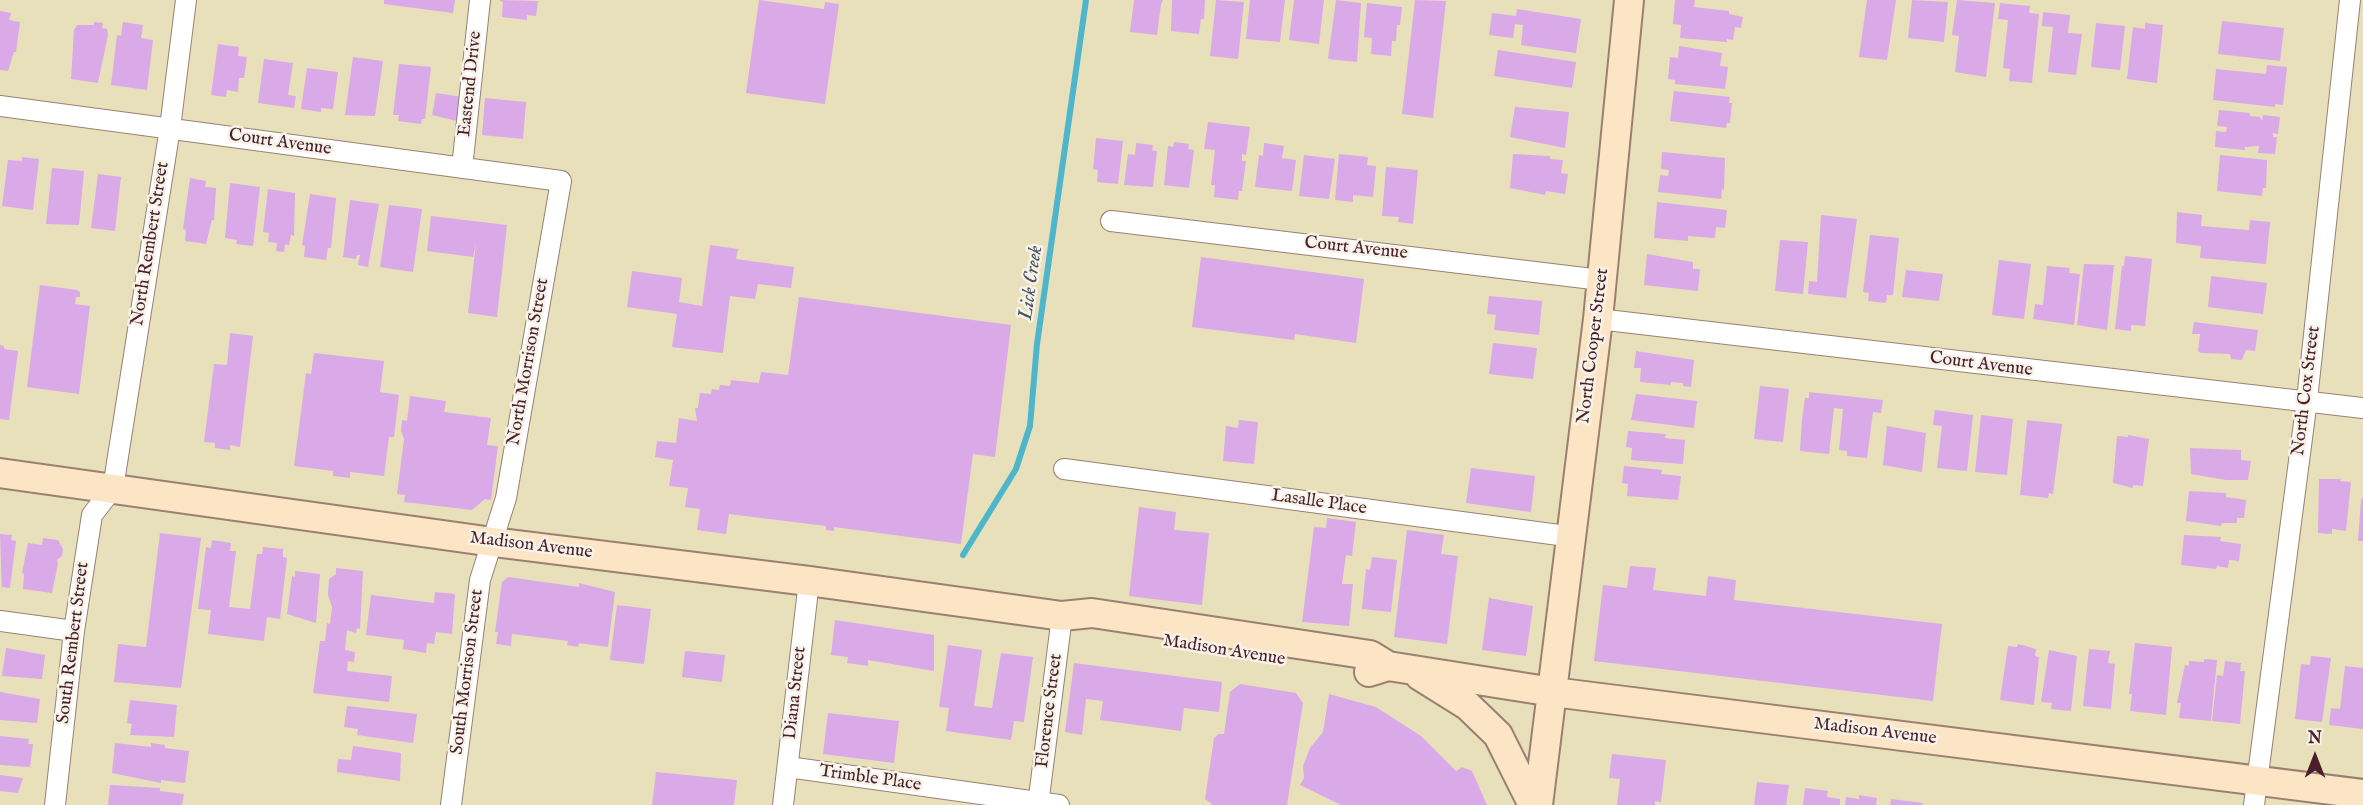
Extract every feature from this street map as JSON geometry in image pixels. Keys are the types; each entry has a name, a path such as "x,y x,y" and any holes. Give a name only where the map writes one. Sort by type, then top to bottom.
{"street":[{"name":"North Rembert Street","path":"113,488 170,128 186,0"},
{"name":"Eastend Drive","path":"462,168 480,0"},
{"name":"North Cooper Street","path":"1538,805 1574,537 1629,0"},
{"name":"North Cox Street","path":"2255,793 2307,400 2350,0"},
{"name":"Court Avenue","path":"0,105 561,181"},
{"name":"North Morrison Street","path":"492,542 506,498 561,181"},
{"name":"Court Avenue","path":"1111,221 1602,280"},
{"name":"Court Avenue","path":"1598,319 2363,408"},
{"name":"Lasalle Place","path":"1064,469 1574,537"},
{"name":"Madison Avenue","path":"0,473 492,542 809,581 1062,616 1091,630 1365,674 1398,668 2255,793 2363,794"},
{"name":"South Rembert Street","path":"55,805 74,631 92,515 113,488"},
{"name":"South Morrison Street","path":"451,805 480,580 492,542"},
{"name":"Diana Street","path":"783,805 809,581"},
{"name":"Florence Street","path":"1039,804 1062,616"},
{"path":"0,621 74,631"},
{"path":"1398,668 1468,706 1498,735 1533,805"},
{"name":"Trimble Place","path":"788,767 1059,805"}],"building":[{"path":"384,0 455,0 453,13 384,4"},
{"path":"499,0 538,1 536,16 527,15 527,20 502,17 503,2"},
{"path":"759,0 824,9 825,2 839,4 825,104 746,93"},
{"path":"1134,0 1163,0 1157,35 1130,32"},
{"path":"1172,0 1205,0 1204,19 1201,19 1199,34 1171,31"},
{"path":"1216,0 1244,2 1238,59 1210,56"},
{"path":"1250,0 1285,0 1280,42 1246,39"},
{"path":"1294,0 1324,0 1319,44 1289,40"},
{"path":"1336,0 1361,3 1357,62 1328,59"},
{"path":"1415,0 1446,1 1433,118 1402,114"},
{"path":"1675,0 1695,0 1694,7 1729,11 1729,14 1743,17 1741,28 1735,27 1733,40 1727,39 1727,42 1680,38 1681,25 1673,24"},
{"path":"1867,0 1896,0 1887,60 1859,57"},
{"path":"1912,0 1948,2 1944,42 1908,38"},
{"path":"1957,0 1995,3 1986,77 1955,72 1959,36 1952,35"},
{"path":"1367,3 1402,7 1396,41 1392,41 1391,56 1371,54 1372,38 1364,37"},
{"path":"2000,3 2030,6 2029,13 2039,14 2032,83 2009,81 2010,69 2003,68 2008,20 1998,19"},
{"path":"1517,9 1581,19 1576,53 1521,45 1523,25 1515,24 1513,38 1489,35 1492,13 1516,16"},
{"path":"0,11 11,13 9,20 20,22 16,52 14,52 8,71 0,70"},
{"path":"2043,12 2070,15 2068,33 2082,34 2076,75 2048,72 2053,27 2042,26"},
{"path":"2222,21 2284,28 2280,61 2218,54"},
{"path":"94,22 103,23 102,28 107,29 108,35 98,83 71,79 74,30 77,25 94,25"},
{"path":"123,22 143,25 141,38 153,40 147,90 111,85 117,35 121,36"},
{"path":"2096,23 2125,26 2120,70 2091,67"},
{"path":"2145,23 2163,25 2157,83 2127,79 2133,27 2145,29"},
{"path":"218,44 239,47 238,56 247,57 244,78 239,78 238,92 227,90 226,97 211,95"},
{"path":"1679,46 1722,53 1720,66 1728,67 1725,89 1675,84 1675,80 1668,79 1670,57 1678,58"},
{"path":"1498,50 1576,62 1572,88 1494,76"},
{"path":"353,57 383,61 375,116 345,115"},
{"path":"264,59 293,63 288,95 296,96 294,108 258,103"},
{"path":"399,64 431,67 425,119 422,119 421,124 398,121 399,115 393,115"},
{"path":"2267,65 2287,67 2283,105 2275,104 2275,107 2213,100 2216,69 2266,74"},
{"path":"307,68 338,72 333,109 321,108 321,112 301,109"},
{"path":"1674,91 1730,97 1729,103 1732,103 1730,123 1727,123 1726,128 1670,121"},
{"path":"436,93 463,97 461,122 432,115"},
{"path":"485,98 526,102 523,139 482,135"},
{"path":"1515,107 1569,112 1565,148 1510,137"},
{"path":"2219,110 2250,113 2250,116 2260,117 2262,121 2263,115 2280,117 2278,134 2273,133 2273,137 2277,137 2275,154 2258,153 2259,146 2245,147 2245,150 2215,147 2216,131 2226,132 2227,127 2217,126"},
{"path":"1208,122 1250,127 1246,155 1242,154 1242,161 1246,161 1242,191 1239,191 1238,200 1214,197 1215,185 1211,185 1215,150 1204,149"},
{"path":"1096,138 1123,141 1118,184 1097,182 1098,170 1093,169"},
{"path":"1174,142 1189,144 1188,149 1194,150 1189,188 1164,185 1168,146 1173,147"},
{"path":"1136,143 1153,145 1152,150 1157,151 1153,187 1124,185 1128,154 1135,155"},
{"path":"1264,143 1284,146 1282,158 1296,160 1292,191 1255,187 1259,155 1263,156"},
{"path":"1662,152 1725,158 1724,190 1722,189 1721,199 1658,192 1660,175 1668,176 1669,170 1661,169"},
{"path":"1339,154 1368,157 1367,165 1376,166 1373,197 1353,195 1353,202 1335,200"},
{"path":"1513,154 1550,156 1550,159 1563,160 1561,173 1568,174 1565,194 1546,191 1545,195 1510,188"},
{"path":"1304,155 1335,159 1329,199 1299,196"},
{"path":"2220,155 2267,160 2266,188 2263,188 2262,196 2217,191"},
{"path":"22,157 39,159 33,210 2,206 8,160 22,161"},
{"path":"1386,167 1418,170 1413,224 1398,222 1399,217 1382,216"},
{"path":"52,168 84,171 79,225 46,224"},
{"path":"98,174 121,177 115,231 91,228"},
{"path":"190,178 206,181 205,187 216,188 214,220 212,220 206,244 185,241 186,230 183,229"},
{"path":"230,183 260,187 253,246 236,244 237,240 225,238"},
{"path":"268,189 295,193 294,236 291,235 289,245 285,244 284,252 276,251 277,243 268,242 269,233 263,232"},
{"path":"310,194 336,198 331,248 328,248 326,260 304,257 305,246 302,245"},
{"path":"350,200 379,204 368,267 358,265 360,255 357,255 356,259 343,257"},
{"path":"1657,202 1727,210 1725,228 1716,227 1715,238 1688,236 1688,241 1654,238"},
{"path":"389,205 422,209 413,272 380,267"},
{"path":"2177,212 2202,215 2201,226 2249,230 2250,220 2270,222 2266,264 2200,258 2201,246 2176,243"},
{"path":"1821,215 1857,219 1846,298 1808,294 1809,281 1817,282"},
{"path":"431,216 507,225 497,317 468,313 476,243 473,257 427,251"},
{"path":"1870,235 1899,238 1893,295 1887,295 1886,303 1868,301 1869,293 1863,292"},
{"path":"1780,240 1808,242 1803,294 1775,291"},
{"path":"710,245 738,249 736,259 794,267 791,288 758,284 755,299 730,296 723,353 672,347 677,314 627,307 632,271 682,278 679,302 702,306"},
{"path":"1647,254 1693,262 1693,269 1700,269 1698,291 1644,285"},
{"path":"2125,256 2152,259 2145,326 2131,325 2131,331 2115,329"},
{"path":"1201,257 1364,279 1356,343 1295,334 1294,340 1192,327"},
{"path":"1999,260 2031,264 2024,319 1992,315"},
{"path":"2084,264 2114,265 2107,330 2077,325"},
{"path":"2047,266 2070,268 2069,273 2080,274 2074,325 2033,319 2035,304 2043,305"},
{"path":"1906,270 1943,274 1939,301 1902,297"},
{"path":"2211,276 2267,283 2263,314 2208,307"},
{"path":"40,285 77,290 80,292 80,297 76,297 75,304 90,306 79,394 27,387"},
{"path":"1489,296 1542,301 1539,335 1494,330 1496,315 1487,314"},
{"path":"799,297 1011,325 995,457 973,454 961,544 834,527 834,531 826,530 826,526 729,514 726,534 697,530 700,509 685,507 688,488 669,486 673,460 655,457 657,441 676,443 679,418 697,421 695,408 698,408 700,393 711,394 712,389 719,390 720,385 730,386 731,380 759,383 761,372 788,375"},
{"path":"2194,322 2258,330 2255,351 2246,350 2242,360 2231,359 2230,354 2201,353 2198,351 2200,334 2192,334"},
{"path":"230,333 253,336 240,447 230,445 230,450 215,448 215,443 204,442 214,364 227,365"},
{"path":"1493,343 1537,348 1533,379 1489,374"},
{"path":"0,345 4,346 4,349 18,351 9,420 0,419"},
{"path":"1636,351 1694,360 1691,387 1683,386 1683,383 1671,382 1671,385 1640,382 1641,368 1634,368"},
{"path":"314,353 384,361 380,392 399,395 394,437 389,437 384,476 350,472 350,478 333,476 333,471 294,466 306,373 311,374"},
{"path":"1760,386 1789,389 1783,442 1754,439"},
{"path":"1809,392 1883,400 1881,413 1873,412 1867,458 1847,456 1847,451 1839,450 1843,409 1834,408 1829,454 1800,451 1805,398 1809,398"},
{"path":"1636,394 1697,401 1694,428 1631,420"},
{"path":"410,396 446,401 444,412 491,418 487,445 498,446 491,500 485,499 472,510 404,502 405,495 397,494 404,439 401,431 402,420 407,421"},
{"path":"1935,410 1973,415 1967,471 1937,468 1942,426 1933,425"},
{"path":"1981,415 2013,419 2007,475 1975,472"},
{"path":"1239,420 1258,422 1254,464 1223,461 1226,426 1238,428"},
{"path":"2027,420 2062,424 2053,494 2049,493 2048,498 2020,495"},
{"path":"1887,426 1926,433 1922,472 1883,465"},
{"path":"1628,431 1666,434 1665,438 1685,440 1683,464 1631,460 1632,448 1626,447"},
{"path":"2128,435 2149,439 2143,486 2133,485 2133,488 2113,483 2117,436 2128,437"},
{"path":"2190,448 2241,450 2241,460 2251,461 2248,480 2226,480 2191,474"},
{"path":"1624,466 1662,470 1661,474 1681,476 1678,500 1627,496 1628,484 1622,483"},
{"path":"1471,468 1535,476 1531,512 1466,503"},
{"path":"2319,479 2341,479 2340,481 2351,482 2346,531 2332,529 2332,534 2318,533"},
{"path":"2189,491 2226,493 2226,497 2246,500 2244,518 2237,518 2237,523 2222,523 2221,526 2186,521"},
{"path":"2361,499 2363,499 2363,541 2358,541"},
{"path":"1139,507 1176,512 1174,530 1209,533 1202,605 1129,596"},
{"path":"1327,518 1356,522 1352,556 1346,555 1342,584 1353,584 1349,626 1302,622 1314,527 1326,528"},
{"path":"1407,530 1444,535 1441,554 1458,556 1447,644 1394,637"},
{"path":"160,533 201,538 181,688 114,682 118,644 146,647"},
{"path":"0,534 12,535 11,540 16,541 10,588 2,587 2,596"},
{"path":"2184,535 2221,537 2220,541 2241,544 2239,561 2229,560 2228,568 2217,566 2216,569 2181,565"},
{"path":"43,538 58,540 63,549 62,556 57,560 52,593 23,589 24,574 22,573 28,543 42,545"},
{"path":"212,540 231,543 230,551 236,551 229,607 250,609 257,554 262,554 263,547 283,549 283,557 287,558 280,619 267,617 264,641 208,634 211,610 198,609 206,547 211,548"},
{"path":"1372,557 1397,560 1391,612 1362,609 1366,569 1370,570"},
{"path":"1630,566 1656,568 1653,590 1706,596 1708,576 1736,580 1734,600 1942,624 1933,701 1594,661 1603,585 1627,588"},
{"path":"336,568 363,571 360,629 357,628 356,633 347,630 345,650 355,652 354,662 348,661 347,671 392,676 389,702 313,693 320,641 325,641 327,623 330,624 332,607 328,595 329,579 336,574"},
{"path":"295,571 320,574 316,623 287,614 292,576 295,577"},
{"path":"508,577 579,587 579,583 615,592 608,647 579,643 578,647 567,645 568,641 512,634 511,646 496,644 498,632 495,632 502,582"},
{"path":"435,592 455,594 452,634 436,632 434,644 427,643 426,653 403,649 404,640 366,635 371,595 434,603"},
{"path":"1489,598 1533,606 1526,656 1482,650"},
{"path":"617,605 651,609 644,664 610,660"},
{"path":"835,620 934,635 934,671 868,660 868,666 847,663 848,657 831,655"},
{"path":"2135,643 2172,647 2166,715 2130,711 2132,694 2129,694"},
{"path":"2018,644 2036,649 2035,656 2039,657 2034,705 2000,700 2008,646 2017,647"},
{"path":"948,645 982,650 974,706 992,708 1001,653 1033,657 1024,722 1014,721 1011,740 946,731 949,708 939,707"},
{"path":"6,648 45,655 42,679 2,676"},
{"path":"2089,649 2110,651 2108,663 2115,664 2111,709 2083,706"},
{"path":"2049,650 2077,656 2071,711 2051,709 2052,703 2041,702"},
{"path":"685,651 725,655 722,682 682,677"},
{"path":"2311,656 2331,658 2322,722 2295,719 2301,664 2310,665"},
{"path":"2204,659 2217,660 2211,721 2179,718 2181,703 2177,703 2185,665 2189,666 2189,661 2204,662"},
{"path":"2225,661 2241,663 2240,671 2245,671 2240,724 2212,721 2217,675 2223,676"},
{"path":"1074,663 1222,682 1219,712 1184,708 1181,731 1100,720 1103,701 1086,699 1082,735 1065,732"},
{"path":"2345,666 2363,668 2363,729 2329,725 2331,708 2340,709"},
{"path":"1240,684 1296,693 1303,703 1287,805 1213,805 1205,799 1214,738 1219,734 1224,734 1230,692"},
{"path":"0,692 40,699 37,723 0,720"},
{"path":"1329,694 1376,707 1421,736 1456,771 1462,767 1472,771 1487,805 1341,805 1300,785 1304,778 1303,766 1310,748 1323,732"},
{"path":"130,700 177,705 174,737 130,735 132,724 127,723"},
{"path":"347,706 417,714 413,743 357,735 358,729 344,727"},
{"path":"828,713 899,721 894,763 823,754"},
{"path":"0,736 29,739 28,744 33,744 30,767 0,765"},
{"path":"115,743 151,747 151,743 165,745 165,748 189,751 185,783 161,780 161,783 112,773"},
{"path":"353,746 401,753 400,781 337,772 338,759 351,760"},
{"path":"1612,754 1666,760 1661,802 1655,801 1655,805 1617,805 1620,779 1609,778"},
{"path":"656,772 737,780 734,805 652,805"},
{"path":"0,775 23,778 18,793 0,791"},
{"path":"1757,782 1789,785 1786,805 1754,805"},
{"path":"110,785 160,788 160,791 184,794 182,805 108,805"},
{"path":"1805,788 1828,791 1827,797 1840,799 1840,805 1803,805"},
{"path":"1859,795 1877,798 1876,805 1845,805 1846,797 1859,799"},
{"path":"1891,799 1923,803 1922,805 1890,805"}],"waterway":[{"name":"Lick Creek","path":"963,555 1016,469 1030,426 1037,344 1086,0"}]}
